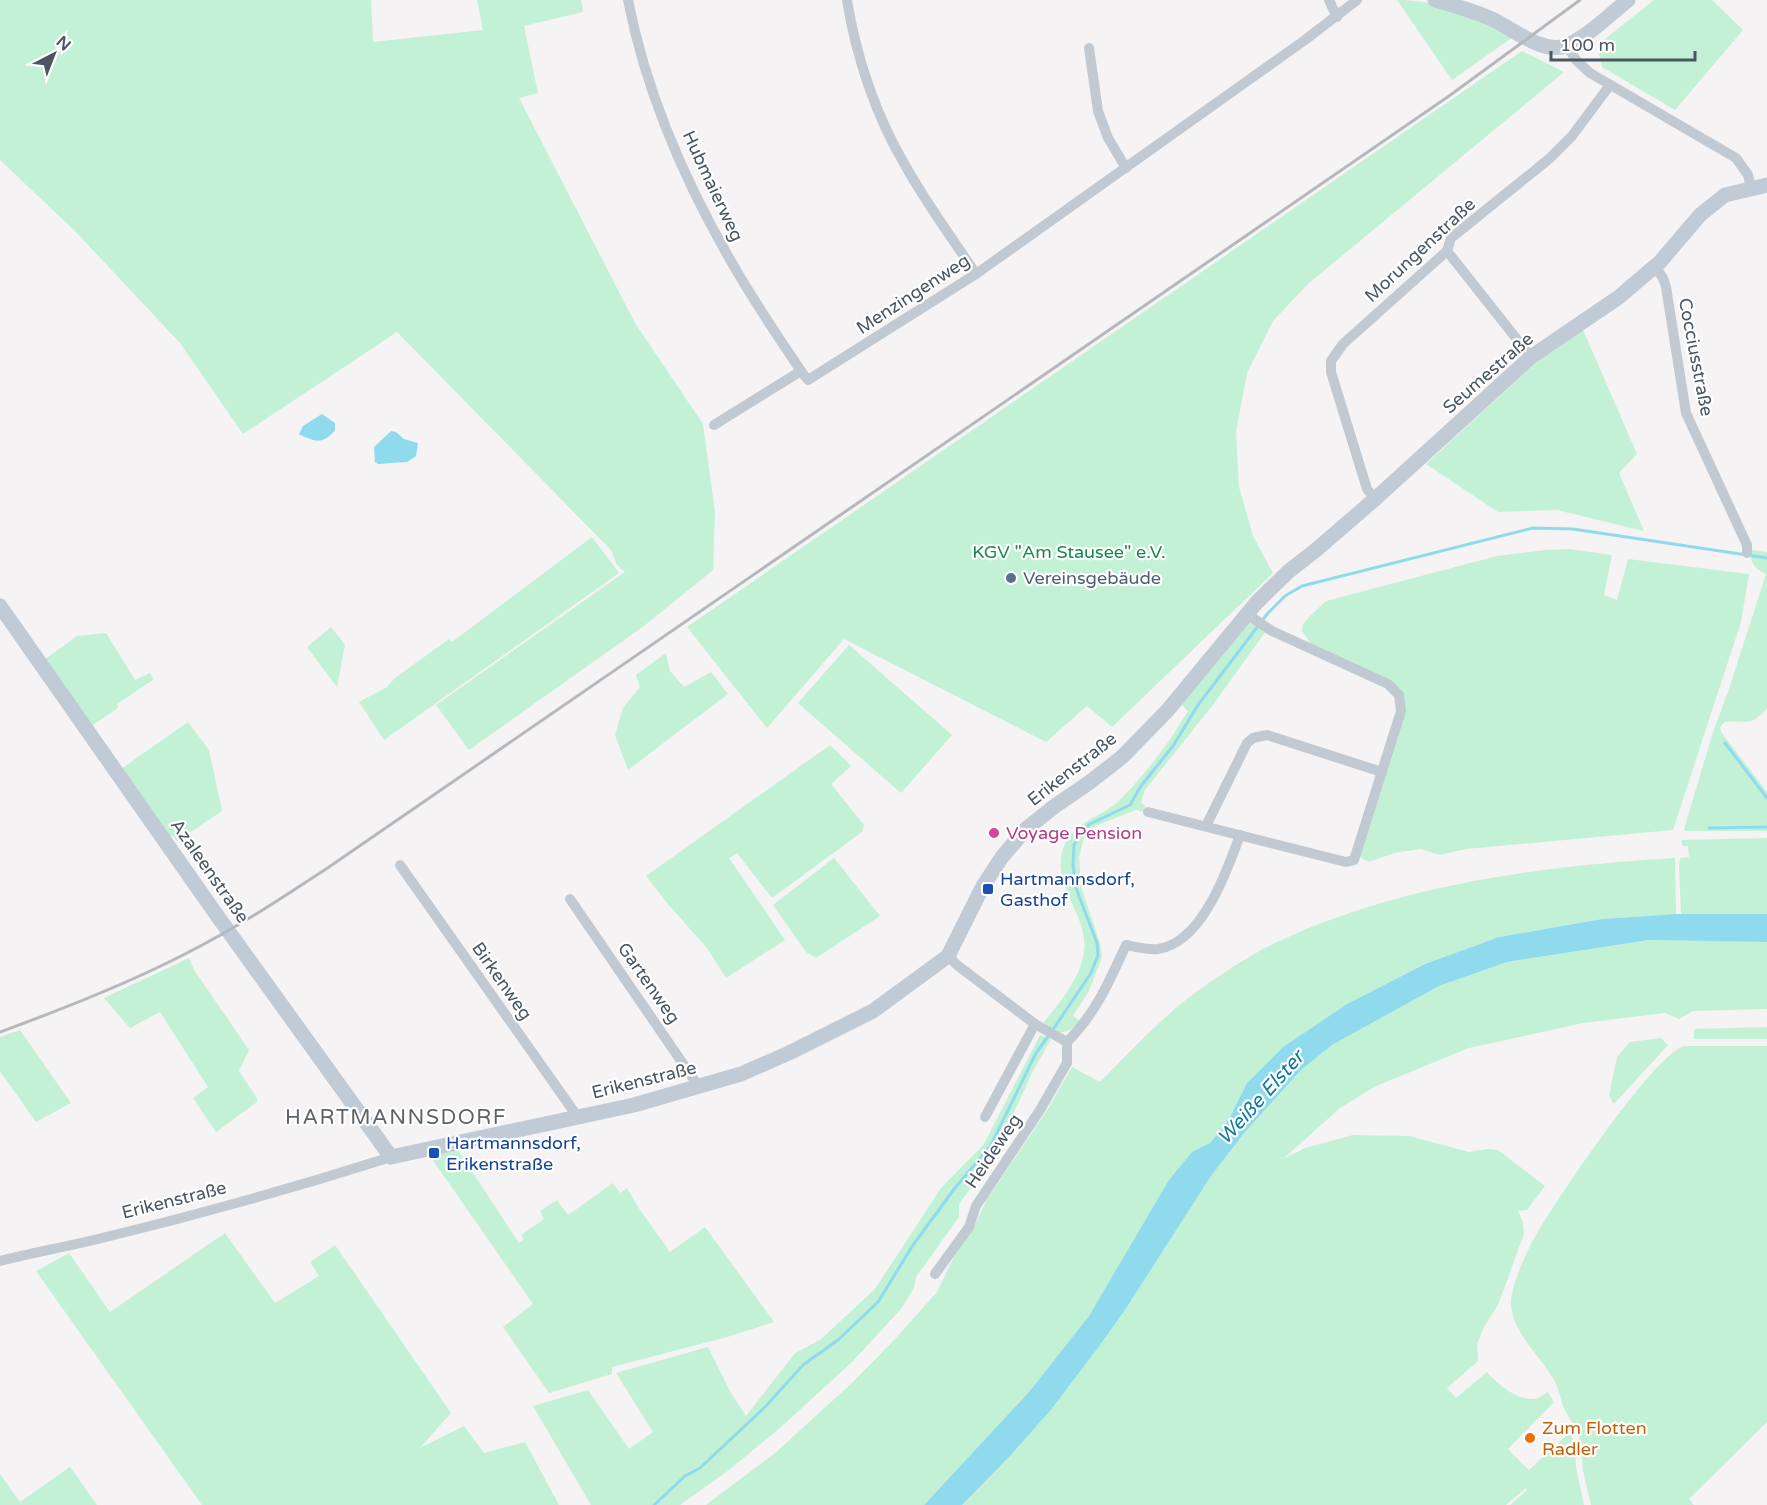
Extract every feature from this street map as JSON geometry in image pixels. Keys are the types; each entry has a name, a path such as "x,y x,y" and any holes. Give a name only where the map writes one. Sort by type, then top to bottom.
{"street":[{"name":"Hubmaierweg","path":"628,0 650,86 693,189 731,262 801,371"},
{"path":"847,0 858,54 881,117 909,173 976,274"},
{"path":"1329,0 1337,17"},
{"name":"Menzingenweg","path":"801,371 808,381 976,274 1337,17 1357,0"},
{"path":"1435,0 1491,19 1551,48 1567,46 1628,0"},
{"path":"1567,46 1582,67 1736,158 1748,175 1751,188"},
{"path":"1089,48 1098,111 1108,138 1126,168"},
{"name":"Morungenstraße","path":"1375,500 1367,489 1331,372 1331,361 1343,344 1447,251 1451,238 1549,159 1572,136 1610,85"},
{"name":"Seumestraße","path":"1167,711 1252,617 1289,571 1375,500 1531,357 1619,297 1655,266 1700,215 1725,195 1767,185"},
{"path":"1447,251 1531,357"},
{"name":"Cocciusstraße","path":"1655,266 1666,287 1686,413 1748,545 1747,553"},
{"path":"714,424 801,371"},
{"name":"Azaleenstraße","path":"0,606 220,920 391,1156"},
{"path":"1148,812 1346,862 1354,860 1401,711 1399,695 1388,684 1266,628 1252,617"},
{"name":"Erikenstraße","path":"0,1261 96,1240 225,1207 298,1187 391,1156 634,1105 741,1074 789,1053 873,1011 948,956 983,886 1002,858 1026,830 1122,757 1167,711"},
{"path":"1206,826 1247,743 1253,738 1267,735 1382,772"},
{"path":"948,956 1035,1024 1067,1042 1085,1023 1102,996 1126,945 1156,949 1165,947 1186,936 1195,926 1225,878 1240,835"},
{"name":"Birkenweg","path":"400,865 577,1116"},
{"name":"Gartenweg","path":"570,899 699,1087"},
{"name":"Heideweg","path":"986,1117 1035,1024"},
{"name":"Heideweg","path":"935,1274 969,1227 976,1206 1040,1110 1067,1063 1067,1042"}],"green space":[{"path":"0,0 371,0 373,42 483,30 477,0 581,0 583,12 524,26 538,93 519,98 635,323 703,424 715,512 713,570 644,626 469,750 436,705 625,572 617,565 611,550 397,332 243,434 180,343 75,231 0,160"},
{"path":"1397,0 1429,3 1457,11 1513,37 1452,80"},
{"path":"1654,0 1712,0 1743,30 1675,110 1602,67 1598,50 1605,39"},
{"name":"KGV \"Am Stausee\" e.V.","path":"1522,51 1564,72 1308,284 1273,321 1247,373 1236,432 1239,487 1253,536 1273,573 1112,727 1087,706 1046,742 844,639 767,728 687,627"},
{"path":"1583,330 1637,454 1619,473 1644,531 1557,510 1498,512 1426,464 1536,363"},
{"path":"592,537 619,573 384,740 359,702 387,687 395,678 449,639 452,642"},
{"path":"1569,549 1612,555 1604,595 1617,600 1628,559 1749,574 1741,622 1673,830 1466,849 1440,855 1421,849 1394,853 1369,862 1359,857 1402,694 1311,644 1302,631 1303,624 1326,601 1497,556"},
{"path":"1752,550 1767,552 1767,708 1752,721 1725,722 1720,727 1721,732 1767,792 1767,831 1686,831 1684,829 1713,732 1766,574 1753,564 1750,553"},
{"path":"1244,623 1255,623 1266,631 1212,706 1145,790 1141,802 1145,806 1144,812 1136,810 1095,826 1084,838 1079,857 1081,887 1100,943 1102,957 1089,991 1073,1016 1080,1021 1067,1031 1052,1031 1044,1022 1074,980 1084,951 1084,937 1061,870 1061,856 1066,842 1083,824 1119,801 1148,769 1188,711 1181,704"},
{"path":"331,627 345,645 337,687 307,647"},
{"path":"106,633 135,680 150,673 154,679 117,704 118,708 91,726 44,660 77,636"},
{"path":"849,645 952,735 901,793 798,703"},
{"path":"666,653 670,671 684,687 711,672 728,694 628,770 615,735 623,708 640,687 636,675"},
{"path":"188,722 209,750 222,811 177,841 170,836 121,769"},
{"path":"830,745 851,766 831,784 864,825 862,832 772,898 737,853 729,858 785,940 726,978 707,948 646,876"},
{"path":"1767,838 1767,914 1681,914 1680,858 1689,857 1688,846 1682,846 1682,840"},
{"path":"834,858 880,916 816,958 806,952 773,905"},
{"path":"1675,858 1676,914 1602,919 1499,937 1425,964 1347,1004 1283,1047 1247,1083 1229,1119 1210,1143 1192,1152 1089,1316 1029,1392 924,1505 706,1505 774,1454 852,1383 937,1292 987,1199 1046,1112 1072,1067 1100,1082 1158,1024 1196,992 1256,953 1324,922 1422,892 1472,881 1574,866"},
{"path":"1649,940 1767,942 1767,1009 1693,1011 1679,1019 1665,1013 1583,1023 1469,1048 1376,1086 1340,1108 1283,1159 1305,1148 1353,1135 1409,1136 1469,1152 1498,1150 1545,1186 1527,1210 1518,1211 1523,1222 1524,1234 1498,1305 1485,1325 1477,1344 1478,1361 1447,1388 1456,1398 1487,1372 1502,1386 1527,1399 1534,1399 1548,1392 1554,1402 1508,1449 1529,1470 1570,1432 1575,1446 1576,1467 1584,1505 1510,1505 1527,1490 1526,1488 1506,1505 962,1505 1050,1411 1127,1307 1211,1176 1245,1132 1301,1070 1332,1045 1439,986 1507,962"},
{"path":"189,958 194,970 249,1050 239,1071 257,1098 257,1102 216,1132 193,1098 208,1087 160,1012 130,1028 104,998"},
{"path":"1767,1027 1767,1039 1694,1039 1694,1029"},
{"path":"20,1030 71,1103 36,1122 0,1071 0,1037"},
{"path":"1040,1035 1051,1039 984,1170 959,1204 959,1217 916,1277 914,1288 901,1309 853,1361 781,1427 729,1470 680,1505 591,1505 533,1406 588,1390 629,1449 653,1432 616,1373 708,1347 731,1393 746,1416 795,1353 820,1340 875,1289 941,1188 984,1144"},
{"path":"1661,1038 1668,1045 1614,1104 1609,1096 1617,1057 1630,1042"},
{"path":"1684,1046 1767,1046 1767,1422 1689,1499 1694,1505 1591,1505 1578,1435 1550,1374 1518,1328 1511,1306 1511,1298 1520,1267 1535,1237 1585,1160 1651,1074 1670,1055"},
{"path":"458,1150 519,1243 524,1240 521,1235 544,1219 540,1211 557,1200 568,1215 613,1183 620,1193 627,1188 670,1252 705,1227 774,1322 727,1337 612,1367 612,1374 549,1393 503,1327 533,1304 430,1156"},
{"path":"225,1233 275,1303 319,1276 310,1262 335,1245 451,1413 420,1448 464,1426 484,1453 525,1442 559,1505 202,1505 36,1271 69,1253 110,1312"},
{"path":"70,1467 97,1505 0,1505 0,1474 20,1502"}],"water":[{"path":"322,414 335,423 335,430 331,435 318,441 299,434 303,426"},
{"path":"391,431 404,439 418,443 416,456 407,462 378,464 375,462 374,447"},
{"name":"Weiße Elster","path":"1676,914 1767,914 1767,942 1649,940 1507,962 1439,986 1332,1045 1301,1070 1245,1132 1211,1176 1127,1307 1050,1411 962,1505 924,1505 1029,1392 1089,1316 1169,1180 1192,1152 1210,1143 1229,1119 1247,1083 1283,1047 1347,1004 1425,964 1499,937 1602,919"}],"waterway":[{"path":"1052,1031 1091,973 1098,955 1097,943 1076,888 1073,865 1074,845 1082,831 1090,824 1130,805 1141,786 1173,746 1198,705 1268,613 1285,596 1302,586 1533,528 1573,529 1767,558"},
{"path":"1725,743 1767,798"},
{"path":"1709,828 1767,827"},
{"path":"654,1505 685,1476 700,1468 765,1407 803,1365 838,1340 878,1302 913,1245 955,1188 991,1145 1036,1053 1049,1035"}],"railway":[{"path":"0,1032 140,976 222,934 294,890 1449,96 1580,0"}],"place":[{"name":"Vereinsgebäude","path":"1011,578"},
{"name":"Voyage Pension","path":"994,833"},
{"name":"Hartmannsdorf, Gasthof","path":"988,889"},
{"name":"Hartmannsdorf, Erikenstraße","path":"434,1153"},
{"name":"Zum Flotten Radler","path":"1530,1438"}],"district":[{"name":"HARTMANNSDORF","path":"396,1117"}]}
